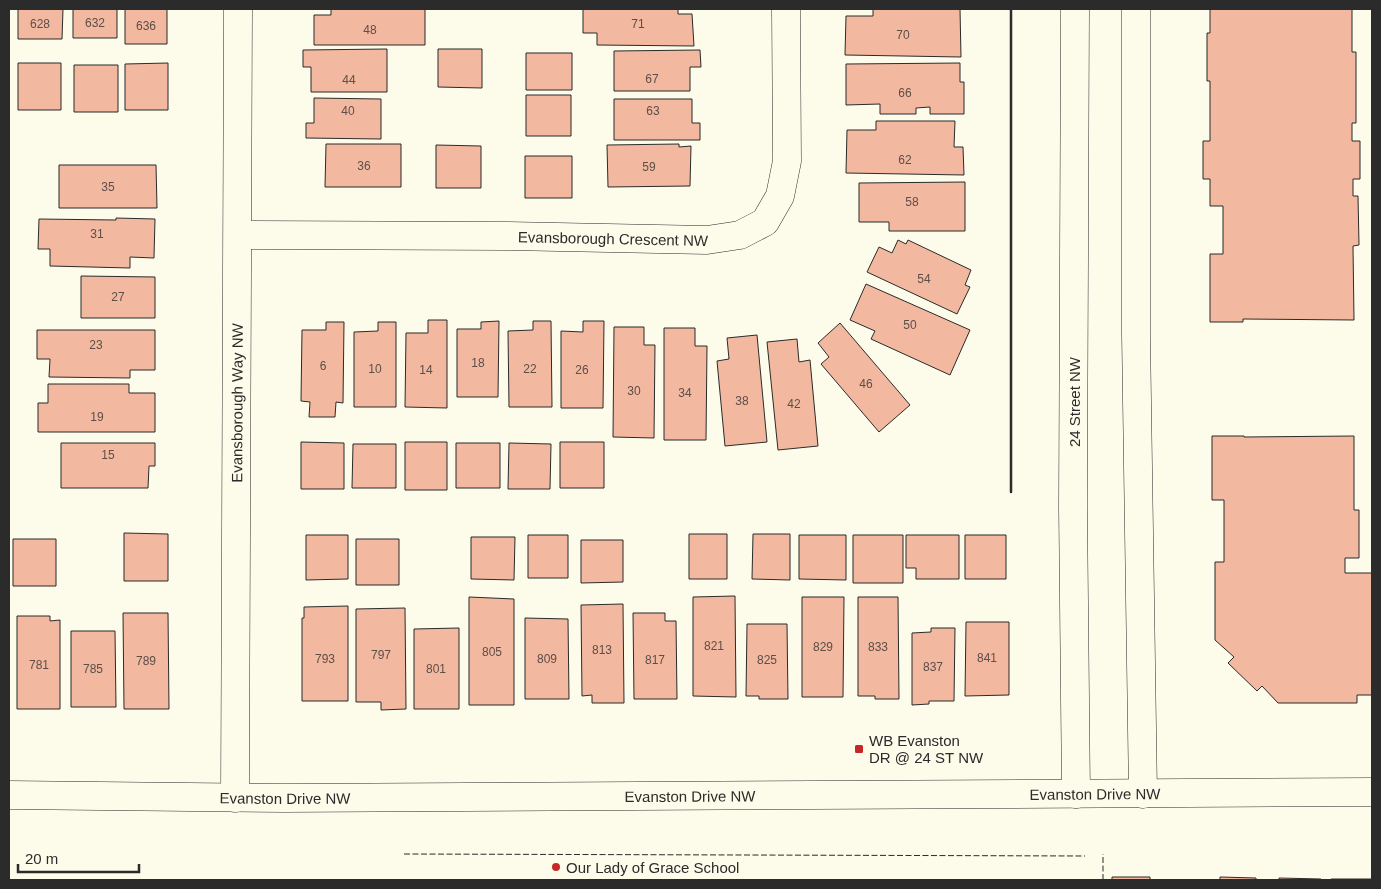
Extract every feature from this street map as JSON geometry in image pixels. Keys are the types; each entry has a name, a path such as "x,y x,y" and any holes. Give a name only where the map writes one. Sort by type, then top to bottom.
{"street":[{"name":"Evansborough Way NW","path":"235,798 238,9"},
{"name":"Evansborough Crescent NW","path":"238,235 494,236 707,240 740,235 765,222 780,196 786,161 786,9"},
{"name":"24 Street NW","path":"1075,9 1074,517 1076,794"},
{"path":"1136,9 1136,335 1143,794"},
{"name":"Evanston Drive NW","path":"9,794 235,798 1372,792"}],"building":[{"path":"18,9 63,9 62,39 18,39"},
{"path":"73,9 117,9 117,38 73,38"},
{"path":"125,9 167,9 167,44 125,44"},
{"path":"331,9 425,9 425,45 314,45 314,15 331,15"},
{"path":"583,9 678,9 678,14 692,14 694,46 597,45 597,33 583,33"},
{"path":"873,9 960,9 961,57 845,55 846,16 873,16"},
{"path":"1210,9 1352,9 1352,52 1356,52 1356,123 1352,123 1352,141 1360,141 1360,179 1353,179 1353,196 1358,196 1359,245 1353,246 1354,320 1243,319 1243,322 1210,322 1210,254 1223,254 1223,206 1210,206 1210,179 1203,179 1203,141 1210,141 1210,81 1207,81 1207,33 1210,33"},
{"path":"387,49 387,92 311,92 311,67 303,67 303,50"},
{"path":"438,49 482,49 482,88 438,87"},
{"path":"700,50 701,67 690,67 690,91 614,91 614,51"},
{"path":"526,53 572,53 572,90 526,90"},
{"path":"18,63 61,63 61,110 18,110"},
{"path":"168,63 168,110 125,110 125,64"},
{"path":"960,63 960,82 964,82 964,114 930,114 930,107 916,108 916,114 880,114 880,104 846,105 846,64"},
{"path":"74,65 118,65 118,112 74,112"},
{"path":"526,95 571,95 571,136 526,136"},
{"path":"314,98 381,99 381,139 306,138 306,123 314,123"},
{"path":"614,99 692,99 692,123 700,123 700,140 614,140"},
{"path":"876,121 955,121 954,147 963,147 964,175 846,173 847,130 876,130"},
{"path":"326,144 401,144 401,187 325,187"},
{"path":"679,144 679,147 691,146 690,186 608,187 607,145"},
{"path":"436,145 481,146 481,188 436,188"},
{"path":"525,156 572,156 572,198 525,198"},
{"path":"59,165 156,165 157,208 59,208"},
{"path":"965,182 965,231 889,231 889,222 859,222 859,183"},
{"path":"116,218 155,219 154,258 130,257 130,268 50,266 50,249 38,249 39,219 116,220"},
{"path":"898,240 906,244 908,240 971,270 965,285 970,287 957,314 867,272 879,247 892,253"},
{"path":"81,276 155,277 155,318 81,318"},
{"path":"866,284 970,330 950,375 871,339 875,331 850,320"},
{"path":"428,320 447,320 447,408 405,407 406,333 428,333"},
{"path":"499,321 498,397 457,397 457,329 481,329 481,322"},
{"path":"533,321 551,321 552,407 509,407 508,331 533,330"},
{"path":"583,321 604,321 603,408 561,408 561,331 583,332"},
{"path":"326,322 344,322 343,403 336,402 335,417 309,417 310,402 301,401 302,330 326,330"},
{"path":"378,322 396,322 396,407 354,407 354,332 378,331"},
{"path":"840,323 910,405 879,432 821,364 829,357 818,343"},
{"path":"614,327 644,327 644,345 655,345 654,438 613,437"},
{"path":"664,328 695,328 695,346 707,346 706,440 664,440"},
{"path":"37,330 155,330 155,370 130,370 130,378 49,377 50,359 37,359"},
{"path":"757,335 767,442 725,446 717,361 729,359 727,338"},
{"path":"797,339 799,362 810,360 818,446 778,450 767,342"},
{"path":"48,384 129,384 129,393 155,393 155,432 38,432 38,403 48,403"},
{"path":"1212,436 1354,436 1354,510 1359,510 1359,558 1345,558 1345,573 1372,573 1372,695 1357,695 1357,703 1278,703 1262,686 1257,691 1228,663 1234,657 1215,640 1215,562 1224,562 1224,500 1212,500"},
{"path":"301,442 344,443 344,489 301,489"},
{"path":"405,442 447,442 447,490 405,490"},
{"path":"560,442 604,442 604,488 560,488"},
{"path":"61,443 155,443 155,466 149,466 148,488 61,488"},
{"path":"456,443 500,443 500,488 456,488"},
{"path":"509,443 551,444 550,489 508,489"},
{"path":"353,444 396,444 396,488 352,488"},
{"path":"124,533 168,534 168,581 124,581"},
{"path":"689,534 727,534 727,579 689,579"},
{"path":"753,534 790,534 790,580 752,579"},
{"path":"306,535 348,535 348,579 306,580"},
{"path":"528,535 568,535 568,578 528,578"},
{"path":"799,535 846,535 846,580 799,579"},
{"path":"853,535 903,535 903,583 853,583"},
{"path":"906,535 959,535 959,579 916,579 916,568 906,568"},
{"path":"965,535 1006,535 1006,579 965,579"},
{"path":"471,537 515,537 514,580 471,579"},
{"path":"13,539 56,539 56,586 13,586"},
{"path":"356,539 399,539 399,585 356,585"},
{"path":"581,540 623,540 623,582 581,583"},
{"path":"735,596 736,697 693,696 693,597"},
{"path":"469,597 514,599 514,705 469,705"},
{"path":"802,597 844,597 843,697 802,697"},
{"path":"858,597 898,597 899,699 875,699 875,696 858,696"},
{"path":"623,604 624,703 592,703 592,695 582,696 581,605"},
{"path":"348,606 348,701 302,701 302,618 304,618 304,607"},
{"path":"405,608 406,709 381,710 381,702 356,702 356,609"},
{"path":"123,613 168,613 169,709 124,709"},
{"path":"633,613 665,613 665,621 676,621 677,699 634,699"},
{"path":"17,616 50,616 50,621 60,620 60,709 17,709"},
{"path":"525,618 568,619 569,699 525,699"},
{"path":"966,622 1009,622 1009,695 965,696"},
{"path":"747,624 787,624 788,699 759,699 759,696 746,696"},
{"path":"459,628 459,709 414,709 414,629"},
{"path":"931,628 955,628 954,701 929,701 929,704 912,705 912,633 931,632"},
{"path":"71,631 115,631 116,707 71,707"},
{"path":"1112,877 1150,877 1150,880 1112,880"},
{"path":"1220,877 1256,878 1256,880 1220,880"},
{"path":"1279,878 1321,879 1321,880 1279,880"},
{"path":"1372,879 1372,880 1331,880"}],"fence":[{"path":"404,854 1085,856"},
{"path":"1103,854 1103,880"}],"wall":[{"path":"1011,9 1011,492"}],"place":[{"name":"WB Evanston DR @ 24 ST NW","path":"859,749"},
{"name":"Our Lady of Grace School","path":"556,867"}]}
